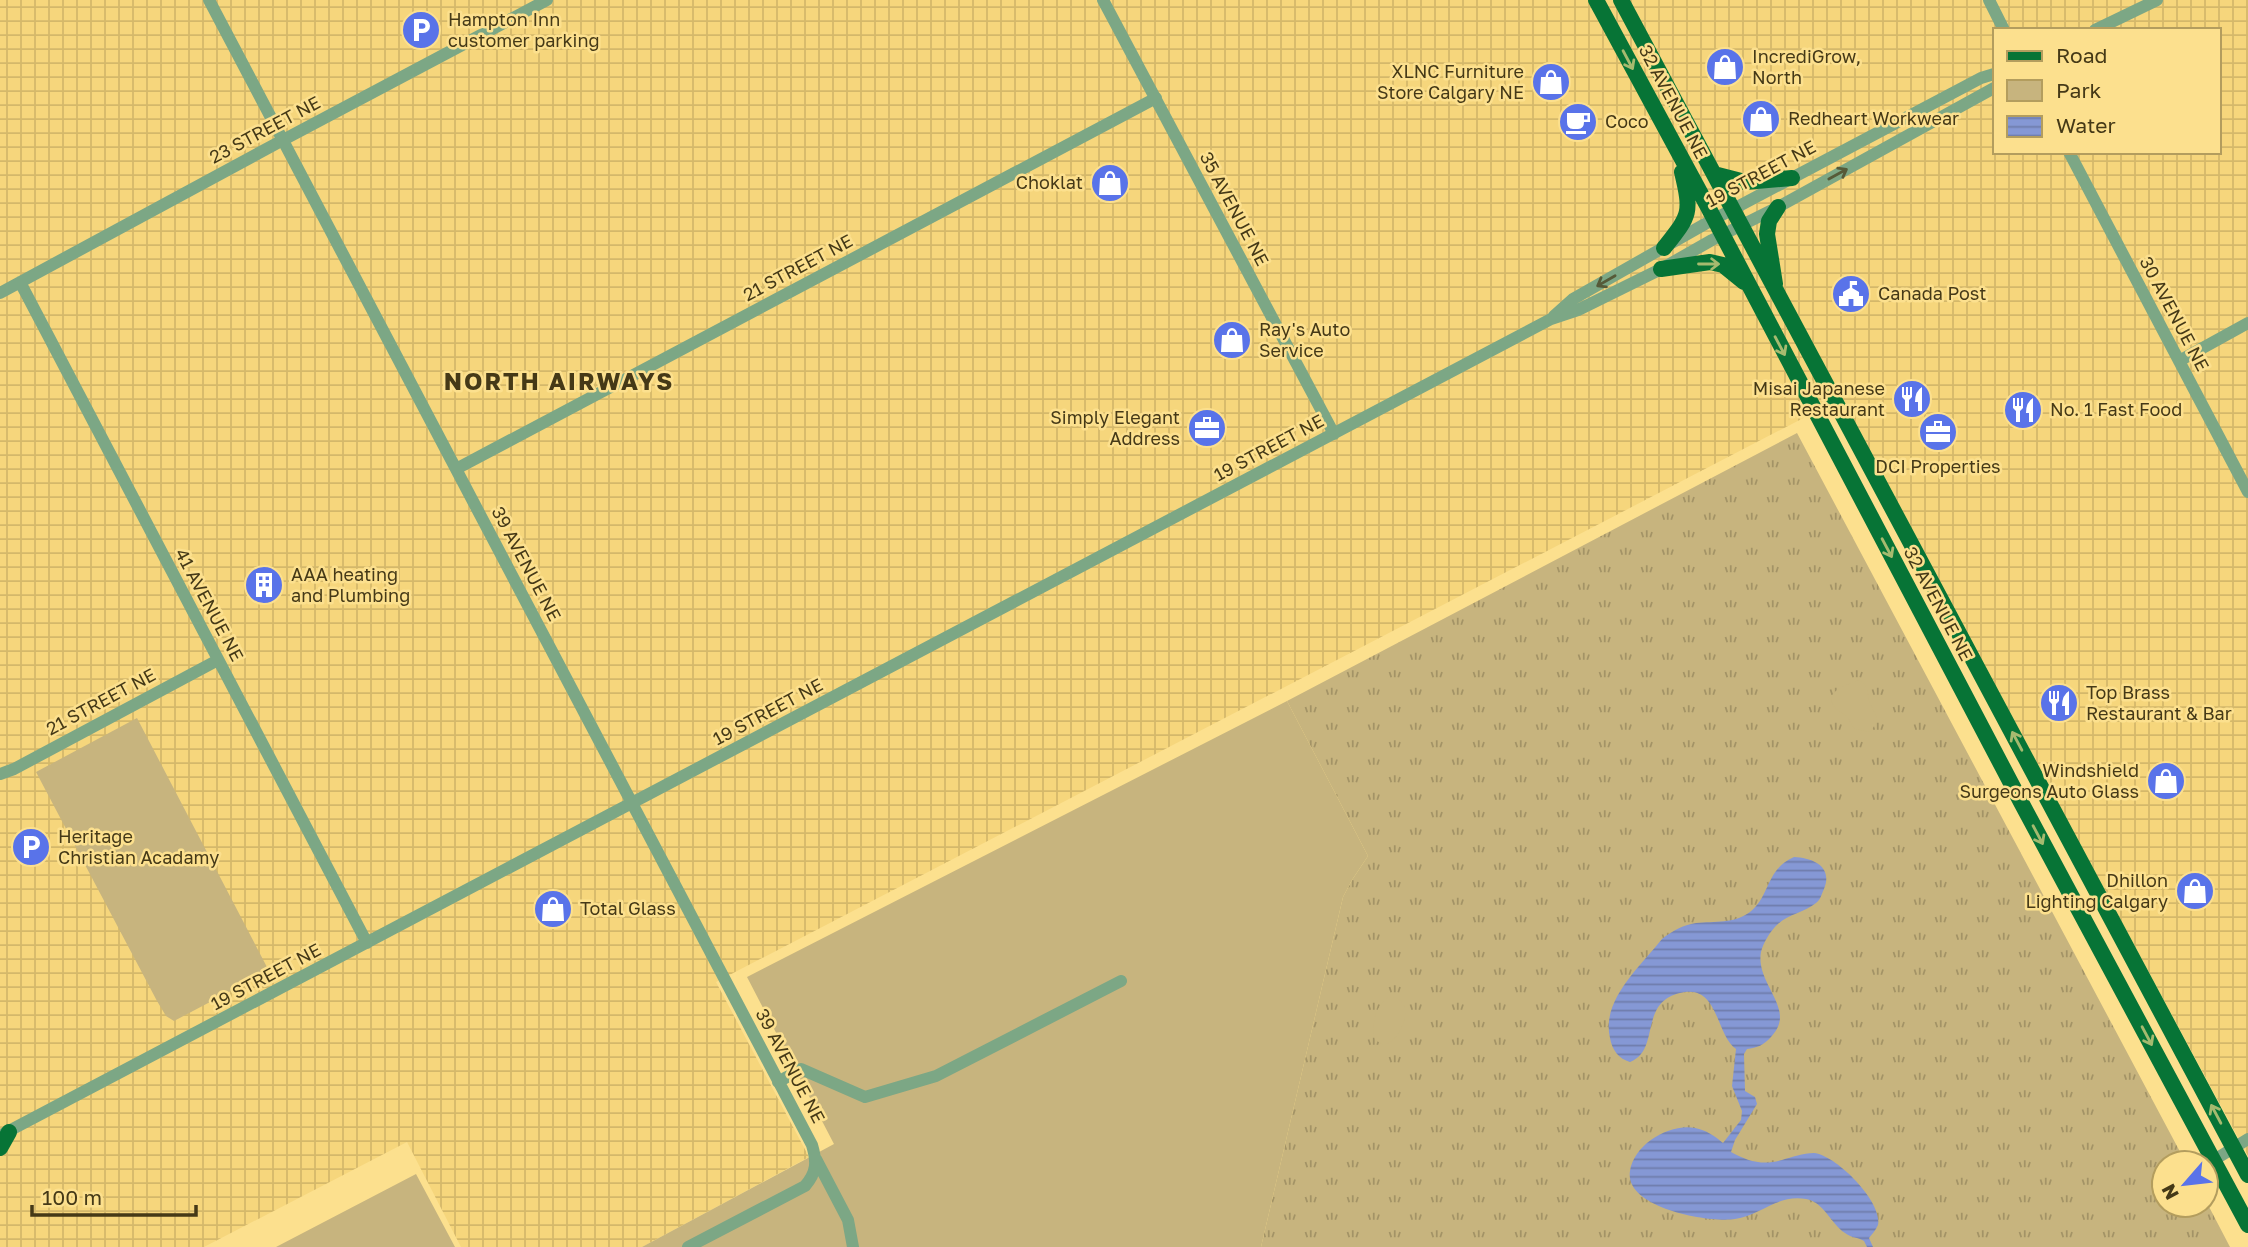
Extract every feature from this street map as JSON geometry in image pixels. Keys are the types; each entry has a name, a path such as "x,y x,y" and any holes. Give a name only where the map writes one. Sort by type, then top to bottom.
{"main road":[{"name":"32 AVENUE NE","path":"1596,0 2208,1149"},
{"name":"32 AVENUE NE","path":"1621,0 1776,293 2241,1143 2248,1175"},
{"path":"1664,248 1689,212 1678,153"},
{"path":"1714,174 1745,182 1792,178"},
{"path":"1776,293 1767,234 1769,221 1778,207"},
{"path":"1661,269 1710,262 1723,265 1749,286"},
{"path":"0,1148 4,1134"},
{"name":"32 AVENUE NE","path":"2220,1171 2248,1225"}],"street":[{"name":"39 AVENUE NE","path":"209,0 812,1146 848,1220 853,1247"},
{"name":"35 AVENUE NE","path":"1103,0 1334,434"},
{"path":"1989,0 2003,28"},
{"path":"2099,28 2157,0"},
{"name":"23 STREET NE","path":"0,293 540,1"},
{"name":"19 STREET NE","path":"1552,319 1573,299 1714,219 1981,78 1993,74"},
{"name":"19 STREET NE","path":"4,1134 1552,319 1578,310 1661,269 1993,89"},
{"name":"21 STREET NE","path":"456,469 1156,99"},
{"name":"30 AVENUE NE","path":"2070,154 2248,492"},
{"name":"41 AVENUE NE","path":"20,282 367,943"},
{"path":"2179,360 2248,323"},
{"name":"21 STREET NE","path":"0,774 218,660"},
{"path":"778,1082 801,1069 865,1097 936,1076 1121,981"},
{"path":"2220,1156 2241,1143"},
{"path":"688,1247 805,1186 814,1175 816,1159"}],"shaded area":[{"path":"0,0 2248,0 2248,1156 1840,399 716,982 809,1157 642,1247 461,1247 407,1142 204,1247 0,1247"}],"green space":[{"path":"1797,433 2179,1149 2150,1149 2150,1219 2215,1219 2230,1247 1261,1247 1343,897 1368,856 1287,701"},
{"path":"1858,680 1867,688 1876,716 1877,722 1870,732 1855,729 1832,703 1833,694 1837,690"},
{"path":"1287,701 1368,856 1343,897 1261,1247 642,1247 834,1144 747,977"},
{"path":"137,718 269,971 174,1021 166,1016 157,1001 36,772"},
{"path":"1389,997 1398,999 1403,1004 1405,1019 1397,1035 1384,1045 1375,1040 1374,1022 1380,1005"},
{"path":"416,1174 455,1247 276,1247"}],"water":[{"path":"1794,857 1808,859 1820,865 1824,869 1826,881 1818,901 1778,924 1762,948 1761,964 1780,1017 1778,1027 1768,1040 1760,1046 1747,1049 1744,1054 1745,1091 1755,1097 1757,1104 1735,1140 1731,1152 1762,1162 1775,1162 1814,1153 1834,1162 1856,1181 1873,1204 1878,1215 1878,1225 1869,1238 1873,1247 1867,1247 1864,1241 1845,1233 1818,1204 1806,1199 1787,1199 1744,1217 1723,1220 1689,1215 1654,1204 1640,1195 1632,1184 1630,1171 1633,1161 1638,1152 1655,1137 1685,1127 1703,1130 1723,1143 1741,1120 1742,1111 1732,1086 1736,1049 1729,1042 1709,1002 1702,995 1693,992 1680,993 1667,998 1654,1016 1645,1048 1630,1062 1617,1053 1610,1038 1611,1010 1617,997 1662,939 1687,925 1744,916 1757,905 1778,869"}],"place":[{"name":"Hampton Inn customer parking","path":"421,30"},
{"name":"IncrediGrow, North","path":"1725,67"},
{"name":"XLNC Furniture Store Calgary NE","path":"1551,82"},
{"name":"Redheart Workwear","path":"1761,119"},
{"name":"Coco","path":"1578,122"},
{"name":"Choklat","path":"1110,183"},
{"name":"Canada Post","path":"1851,294"},
{"name":"Ray's Auto Service","path":"1232,340"},
{"name":"Misai Japanese Restaurant","path":"1912,399"},
{"name":"No. 1 Fast Food","path":"2023,410"},
{"name":"Simply Elegant Address","path":"1207,428"},
{"name":"DCI Properties","path":"1938,432"},
{"name":"AAA heating and Plumbing","path":"264,585"},
{"name":"Top Brass Restaurant & Bar","path":"2059,703"},
{"name":"Windshield Surgeons Auto Glass","path":"2166,781"},
{"name":"Heritage Christian Acadamy","path":"31,847"},
{"name":"Dhillon Lighting Calgary","path":"2195,891"},
{"name":"Total Glass","path":"553,909"}],"district":[{"name":"NORTH AIRWAYS","path":"559,382"}]}
